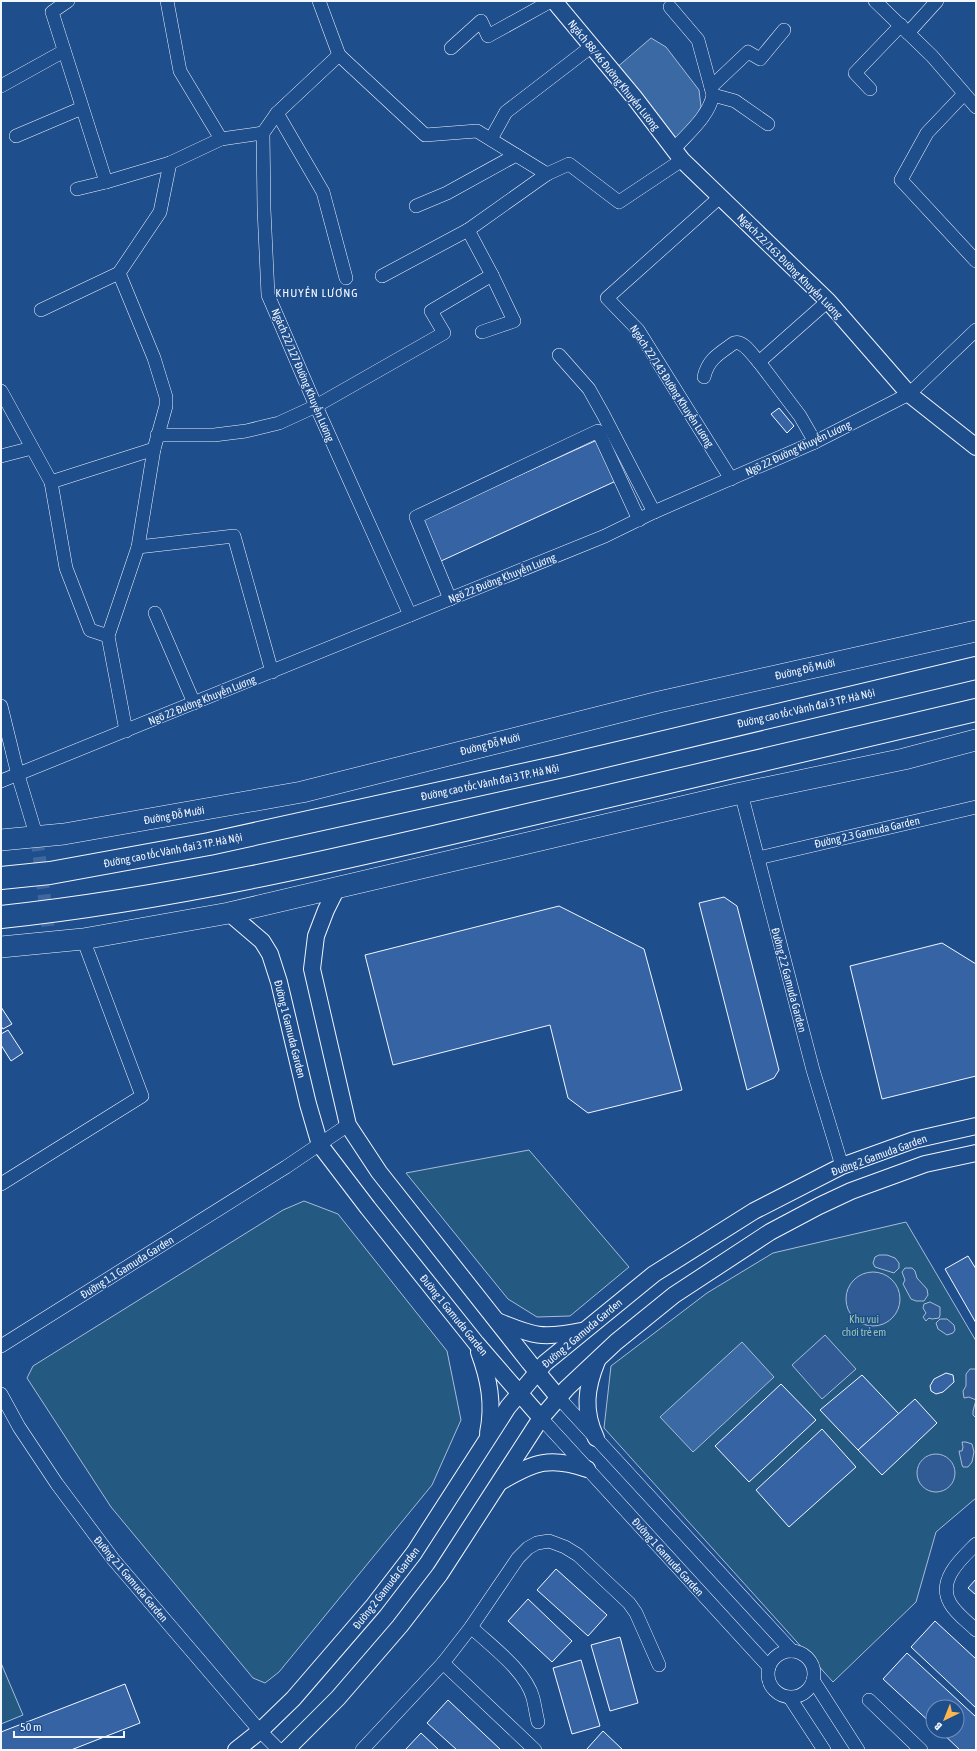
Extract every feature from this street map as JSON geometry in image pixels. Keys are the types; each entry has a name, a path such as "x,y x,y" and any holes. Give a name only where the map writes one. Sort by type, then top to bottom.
{"highway":[{"name":"Đường cao tốc Vành đai 3 TP. Hà Nội","path":"1,878 50,873 209,844 563,766 976,668"},
{"path":"1,917 53,912 221,884 385,849 976,710"}],"main road":[{"name":"Đường Đỗ Mười","path":"1,840 37,838 302,792 659,702 976,631"},
{"path":"1,947 83,939 229,913 741,793 904,759 976,740"}],"street":[{"path":"68,1 52,12 106,182"},
{"path":"167,1 180,71 221,139"},
{"path":"319,1 339,54 425,135 477,131 547,174"},
{"path":"451,48 481,21 488,36 551,1"},
{"name":"Ngách 88/46 Đường Khuyến Lương","path":"554,1 634,97 678,154"},
{"path":"875,1 932,56 976,107"},
{"path":"870,89 855,73 937,1"},
{"path":"382,276 468,230 547,174 569,164 619,202 678,154 712,100 712,91 698,40 670,7"},
{"path":"712,91 748,52 760,60 784,30"},
{"path":"491,139 506,112 592,46"},
{"path":"1,86 64,51"},
{"path":"77,188 106,182 170,163 221,139 263,133 277,113 339,54"},
{"path":"712,91 735,101 768,124"},
{"path":"964,94 927,133 901,180 976,261"},
{"path":"16,136 82,108"},
{"path":"277,113 323,192 346,278"},
{"name":"Ngách 22/127 Đường Khuyến Lương","path":"263,133 264,209 268,295 410,615"},
{"name":"Ngách 22/163 Đường Khuyến Lương","path":"678,154 720,197 828,301 909,394 976,447"},
{"path":"416,206 447,193 516,155"},
{"path":"41,310 119,273 160,212 170,163"},
{"name":"Ngách 22/143 Đường Khuyến Lương","path":"720,197 607,298 638,330 731,479"},
{"path":"468,230 514,321 482,332"},
{"path":"119,273 154,358 166,397 166,406 154,448 138,547 108,636 126,731"},
{"path":"157,435 214,435 246,431 279,423 316,406 444,333 431,311 492,276"},
{"path":"759,362 828,301"},
{"name":"Ngõ 22 Đường Khuyến Lương","path":"1,781 605,536 654,512 815,442 909,394 976,330"},
{"path":"704,376 711,359 734,343 738,342 743,344 759,362 800,416 815,442"},
{"path":"559,355 589,389 654,512"},
{"path":"1,391 51,482 66,568 90,630 108,636"},
{"path":"450,599 416,517 598,431 639,520"},
{"path":"1,456 32,448"},
{"path":"51,482 154,448"},
{"path":"138,547 234,536 272,672"},
{"path":"155,613 194,704"},
{"path":"1,706 2,720 37,838"},
{"name":"Đường 2.2 Gamuda Garden","path":"741,793 813,1070 842,1166"},
{"name":"Đường 2.3 Gamuda Garden","path":"758,858 976,807"},
{"path":"337,888 326,910 316,936 312,969 348,1125 384,1178 558,1397 792,1651"},
{"name":"Đường 1 Gamuda Garden","path":"229,913 262,941 270,954 279,982 308,1104 320,1145 368,1208 518,1393 769,1667"},
{"path":"1,1184 142,1096 83,939"},
{"name":"Đường 1.1 Gamuda Garden","path":"1,1346 320,1145 348,1125"},
{"name":"Đường 2 Gamuda Garden","path":"236,1750 260,1731 315,1675 414,1553 518,1393 545,1363 582,1331 654,1274 754,1211 842,1166 914,1140 976,1126"},
{"path":"286,1750 332,1704 400,1626 440,1574 501,1482 541,1418 558,1397 599,1357 674,1295 770,1232 850,1191 925,1164 976,1153"},
{"path":"842,1166 850,1191"},
{"path":"497,1321 523,1332 541,1336 556,1336 582,1331"},
{"path":"476,1343 488,1378 492,1406 488,1437"},
{"path":"596,1438 589,1425 587,1400 592,1374 599,1357"},
{"name":"Đường 2.1 Gamuda Garden","path":"1,1394 19,1427 57,1484 112,1559 260,1731 279,1750"},
{"path":"501,1482 528,1466 543,1462 570,1463 588,1469"},
{"path":"362,1750 443,1663 471,1627 518,1558 528,1548 537,1543 549,1541 566,1547 578,1555 629,1603 636,1613 659,1665"},
{"path":"976,1544 959,1561 949,1575 945,1589 950,1604 976,1630"},
{"path":"471,1627 518,1672 526,1683 533,1697 538,1722"},
{"path":"792,1651 799,1653 808,1659 813,1669 813,1680 809,1689 800,1695 790,1698 780,1695 772,1688 768,1678 769,1667 774,1658 782,1653 792,1651"},
{"path":"443,1663 536,1750"},
{"path":"813,1680 858,1750"},
{"path":"790,1698 824,1750"},
{"path":"870,1700 921,1750"}],"green space":[{"path":"529,1150 629,1267 570,1316 537,1317 508,1299 406,1173"},
{"path":"304,1201 338,1214 447,1351 461,1420 432,1485 279,1672 265,1683 253,1678 111,1507 27,1378 33,1366 283,1210"},
{"name":"Khu vui chơi trẻ em","path":"906,1222 976,1341 976,1498 936,1532 916,1602 833,1682 604,1428 611,1366 707,1293 773,1253"},
{"path":"1,1663 23,1715 1,1724"}],"shaded area":[{"path":"651,38 666,47 699,90 701,107 695,121 676,138 666,134 615,69"},
{"path":"879,1255 887,1255 895,1258 899,1263 899,1268 894,1273 875,1267 873,1263 875,1257"},
{"path":"905,1268 912,1268 915,1271 917,1278 927,1289 928,1295 924,1301 916,1301 911,1299 903,1284 905,1280 902,1272"},
{"path":"868,1272 878,1272 888,1276 896,1284 900,1294 900,1304 896,1314 888,1322 878,1326 868,1326 858,1322 850,1314 846,1304 846,1294 850,1284 858,1276"},
{"path":"930,1302 940,1307 940,1315 939,1318 929,1318 926,1321 923,1317 926,1313 923,1308 924,1304"},
{"path":"940,1319 947,1319 954,1325 955,1330 953,1333 947,1335 938,1329 936,1323"},
{"path":"825,1335 856,1369 822,1399 792,1365"},
{"path":"742,1342 774,1377 693,1452 660,1417"},
{"path":"970,1369 976,1369 976,1400 969,1397 964,1398 963,1391 966,1386 966,1374"},
{"path":"976,1400 976,1418 973,1415 973,1411"},
{"path":"962,1442 972,1444 974,1452 972,1462 968,1467 963,1467 962,1465 959,1451 962,1451"},
{"path":"936,1454 946,1457 952,1463 955,1473 952,1483 946,1489 936,1492 926,1489 920,1483 917,1473 920,1463 926,1457"}],"building":[{"path":"779,408 794,426 787,433 771,414"},
{"path":"597,440 616,481 441,561 421,520"},
{"path":"724,897 737,906 779,1070 774,1078 747,1090 699,903"},
{"path":"559,906 644,949 682,1090 588,1113 568,1098 550,1025 393,1065 365,955"},
{"path":"942,943 976,964 976,1076 882,1099 850,966"},
{"path":"1,1007 12,1024 3,1029 1,1026"},
{"path":"8,1030 23,1053 11,1061 1,1045 1,1034"},
{"path":"968,1256 976,1269 976,1323 945,1269"},
{"path":"946,1373 953,1375 954,1382 943,1392 936,1394 931,1391 930,1386 934,1379"},
{"path":"862,1375 899,1414 858,1450 820,1410"},
{"path":"781,1384 816,1420 749,1482 715,1446"},
{"path":"915,1399 937,1423 882,1475 858,1450"},
{"path":"822,1429 856,1467 789,1527 756,1490"},
{"path":"556,1569 607,1615 588,1636 537,1590"},
{"path":"976,1579 976,1595 968,1588"},
{"path":"528,1599 572,1641 552,1662 508,1621"},
{"path":"935,1621 976,1659 976,1708 911,1647"},
{"path":"620,1637 638,1703 610,1711 591,1645"},
{"path":"907,1653 957,1699 925,1699 925,1718 883,1679"},
{"path":"581,1660 600,1726 572,1734 553,1668"},
{"path":"125,1684 140,1723 71,1750 1,1750 1,1732"},
{"path":"448,1700 501,1750 457,1750 427,1723"},
{"path":"965,1707 976,1717 976,1750 960,1750 948,1739 965,1739"},
{"path":"603,1731 623,1750 586,1750"},
{"path":"421,1733 439,1750 405,1750"}],"tunnel":[{"path":"37,838 50,943"}],"district":[{"name":"KHUYẾN LƯƠNG","path":"317,293"}]}
